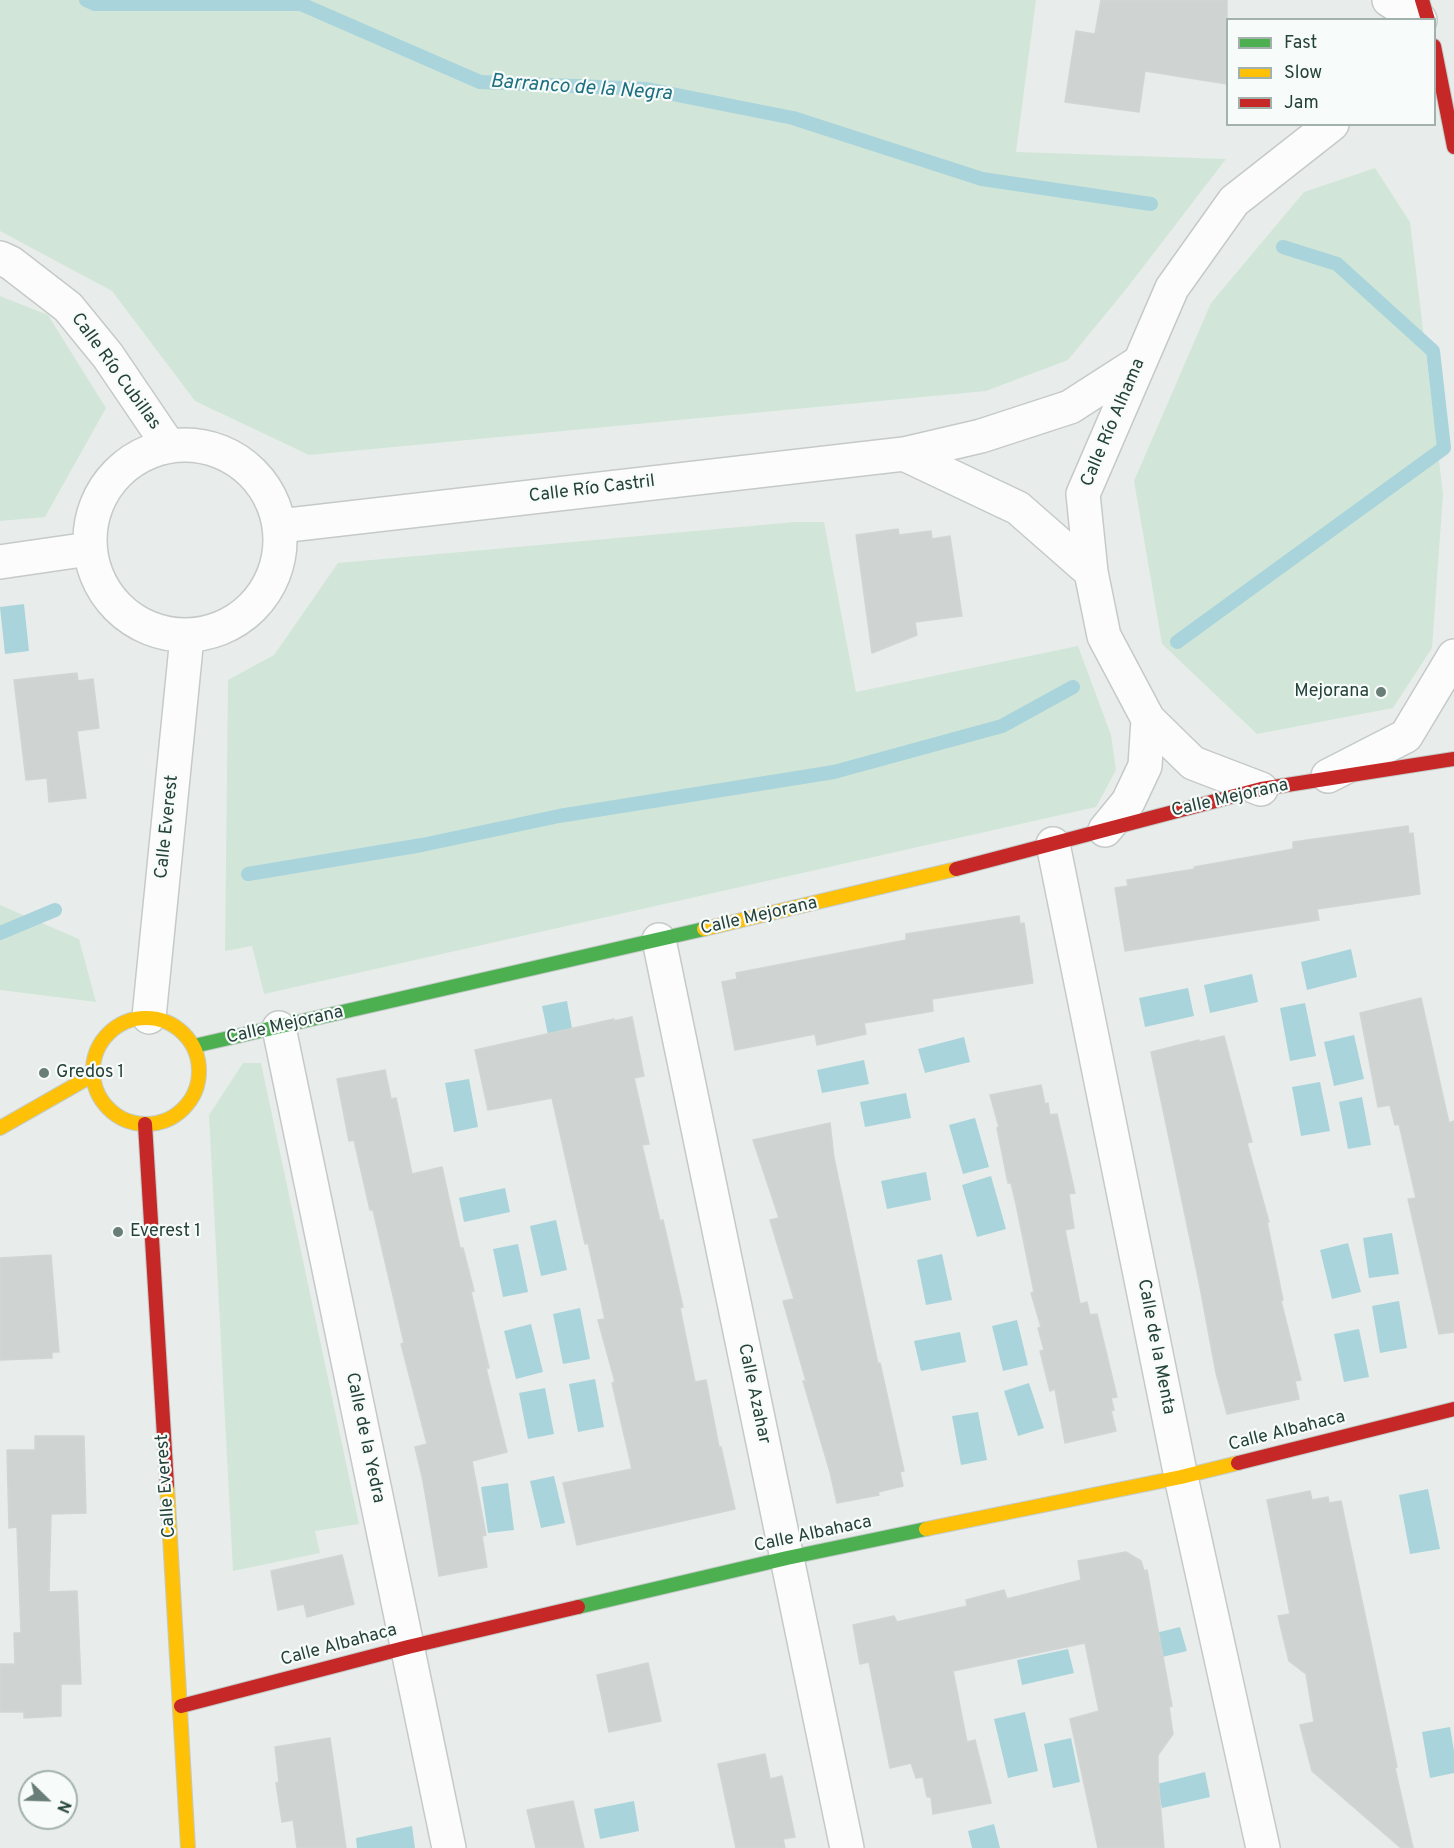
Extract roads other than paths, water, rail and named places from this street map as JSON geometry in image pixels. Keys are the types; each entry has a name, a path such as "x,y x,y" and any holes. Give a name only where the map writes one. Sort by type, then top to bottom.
{"street":[{"path":"1389,0 1417,18"},
{"path":"1422,0 1427,18"},
{"path":"1437,66 1454,147"},
{"name":"Calle Río Alhama","path":"1261,789 1193,763 1148,719 1104,636 1091,572 1083,494 1172,288 1234,201 1329,126"},
{"name":"Calle Río Cubillas","path":"0,258 11,263 68,307 108,356 169,446"},
{"name":"Calle Río Castril","path":"280,526 904,454 981,436 1070,407 1140,363"},
{"path":"200,445 229,455 253,473 271,498 280,526 279,559 268,589 246,614 219,630 187,637 159,633 132,621 111,602 96,577 89,549 91,520 101,493 119,471 143,454 169,446 200,445"},
{"path":"904,454 1018,508 1091,572"},
{"path":"0,562 89,549"},
{"name":"Calle Everest","path":"149,1017 187,637"},
{"name":"Calle Mejorana","path":"1321,779 1406,736 1454,656"},
{"path":"1105,830 1128,802 1145,765 1148,719"},
{"name":"Calle Mejorana","path":"194,1047 908,882 1261,789 1454,759"},
{"name":"Calle de la Menta","path":"1053,844 1181,1477 1263,1848"},
{"name":"Calle Azahar","path":"659,940 847,1848"},
{"path":"149,1017 163,1019 176,1025 194,1047 199,1064 199,1082 192,1099 179,1113 164,1121 145,1124 130,1122 116,1115 97,1091 93,1075 95,1058 102,1041 115,1028 131,1019 149,1017"},
{"name":"Calle de la Yedra","path":"279,1028 449,1848"},
{"path":"0,1128 93,1075"},
{"name":"Calle Everest","path":"145,1124 188,1848"},
{"name":"Calle Albahaca","path":"181,1706 408,1647 787,1558 1181,1477 1454,1409"}],"water":[{"path":"24,604 29,651 5,654 0,607"},
{"path":"1351,949 1357,977 1307,990 1301,962"},
{"path":"1252,974 1258,1002 1210,1013 1204,985"},
{"path":"1188,988 1194,1016 1145,1027 1139,998"},
{"path":"567,1001 576,1050 552,1054 542,1006"},
{"path":"1305,1003 1316,1056 1290,1061 1280,1008"},
{"path":"1354,1035 1364,1079 1334,1086 1324,1042"},
{"path":"964,1037 970,1062 925,1073 918,1049"},
{"path":"864,1060 869,1084 822,1093 817,1070"},
{"path":"469,1079 478,1127 454,1132 445,1083"},
{"path":"1320,1082 1330,1131 1301,1136 1292,1087"},
{"path":"906,1093 911,1118 865,1127 860,1102"},
{"path":"1362,1097 1371,1145 1348,1149 1339,1102"},
{"path":"975,1118 989,1167 963,1174 949,1125"},
{"path":"926,1172 931,1200 887,1209 881,1181"},
{"path":"991,1176 1006,1229 977,1237 962,1185"},
{"path":"505,1188 510,1212 464,1222 459,1198"},
{"path":"556,1220 567,1270 541,1276 530,1226"},
{"path":"1392,1233 1399,1274 1369,1278 1363,1238"},
{"path":"1348,1243 1361,1292 1332,1299 1320,1250"},
{"path":"518,1244 528,1292 503,1297 493,1249"},
{"path":"942,1254 952,1300 926,1305 917,1260"},
{"path":"1399,1301 1407,1348 1380,1353 1372,1306"},
{"path":"580,1308 590,1359 563,1364 553,1314"},
{"path":"1017,1320 1028,1365 1003,1371 992,1326"},
{"path":"531,1324 543,1372 516,1379 504,1331"},
{"path":"1359,1329 1369,1377 1344,1382 1334,1334"},
{"path":"960,1332 966,1362 921,1371 914,1341"},
{"path":"595,1379 604,1427 578,1432 569,1384"},
{"path":"1029,1383 1044,1428 1018,1436 1004,1391"},
{"path":"545,1388 554,1434 528,1439 519,1393"},
{"path":"978,1412 987,1460 961,1465 952,1416"},
{"path":"554,1476 565,1523 541,1528 530,1481"},
{"path":"508,1483 514,1530 488,1533 481,1487"},
{"path":"1428,1489 1440,1549 1410,1554 1399,1495"},
{"path":"1180,1627 1187,1651 1137,1663 1131,1639"},
{"path":"1068,1649 1074,1673 1022,1685 1017,1660"},
{"path":"1025,1712 1038,1771 1008,1778 994,1719"},
{"path":"1450,1727 1454,1751 1454,1773 1430,1778 1422,1732"},
{"path":"1071,1738 1080,1782 1053,1788 1044,1744"},
{"path":"1205,1772 1210,1797 1162,1808 1157,1784"},
{"path":"634,1801 639,1831 600,1839 594,1809"},
{"path":"994,1824 1000,1848 972,1848 968,1831"},
{"path":"412,1826 415,1848 357,1848 356,1838"}],"waterway":[{"name":"Barranco de la Negra","path":"86,0 95,4 301,4 480,82 647,89 793,118 982,179 1151,204"},
{"path":"1177,642 1444,448 1433,351 1337,264 1283,247"},
{"path":"248,874 422,845 559,816 834,772 1002,726 1073,687"},
{"path":"0,933 55,910"}],"place":[{"name":"Mejorana","path":"1381,692"},
{"name":"Gredos 1","path":"44,1073"},
{"name":"Everest 1","path":"118,1232"}]}
